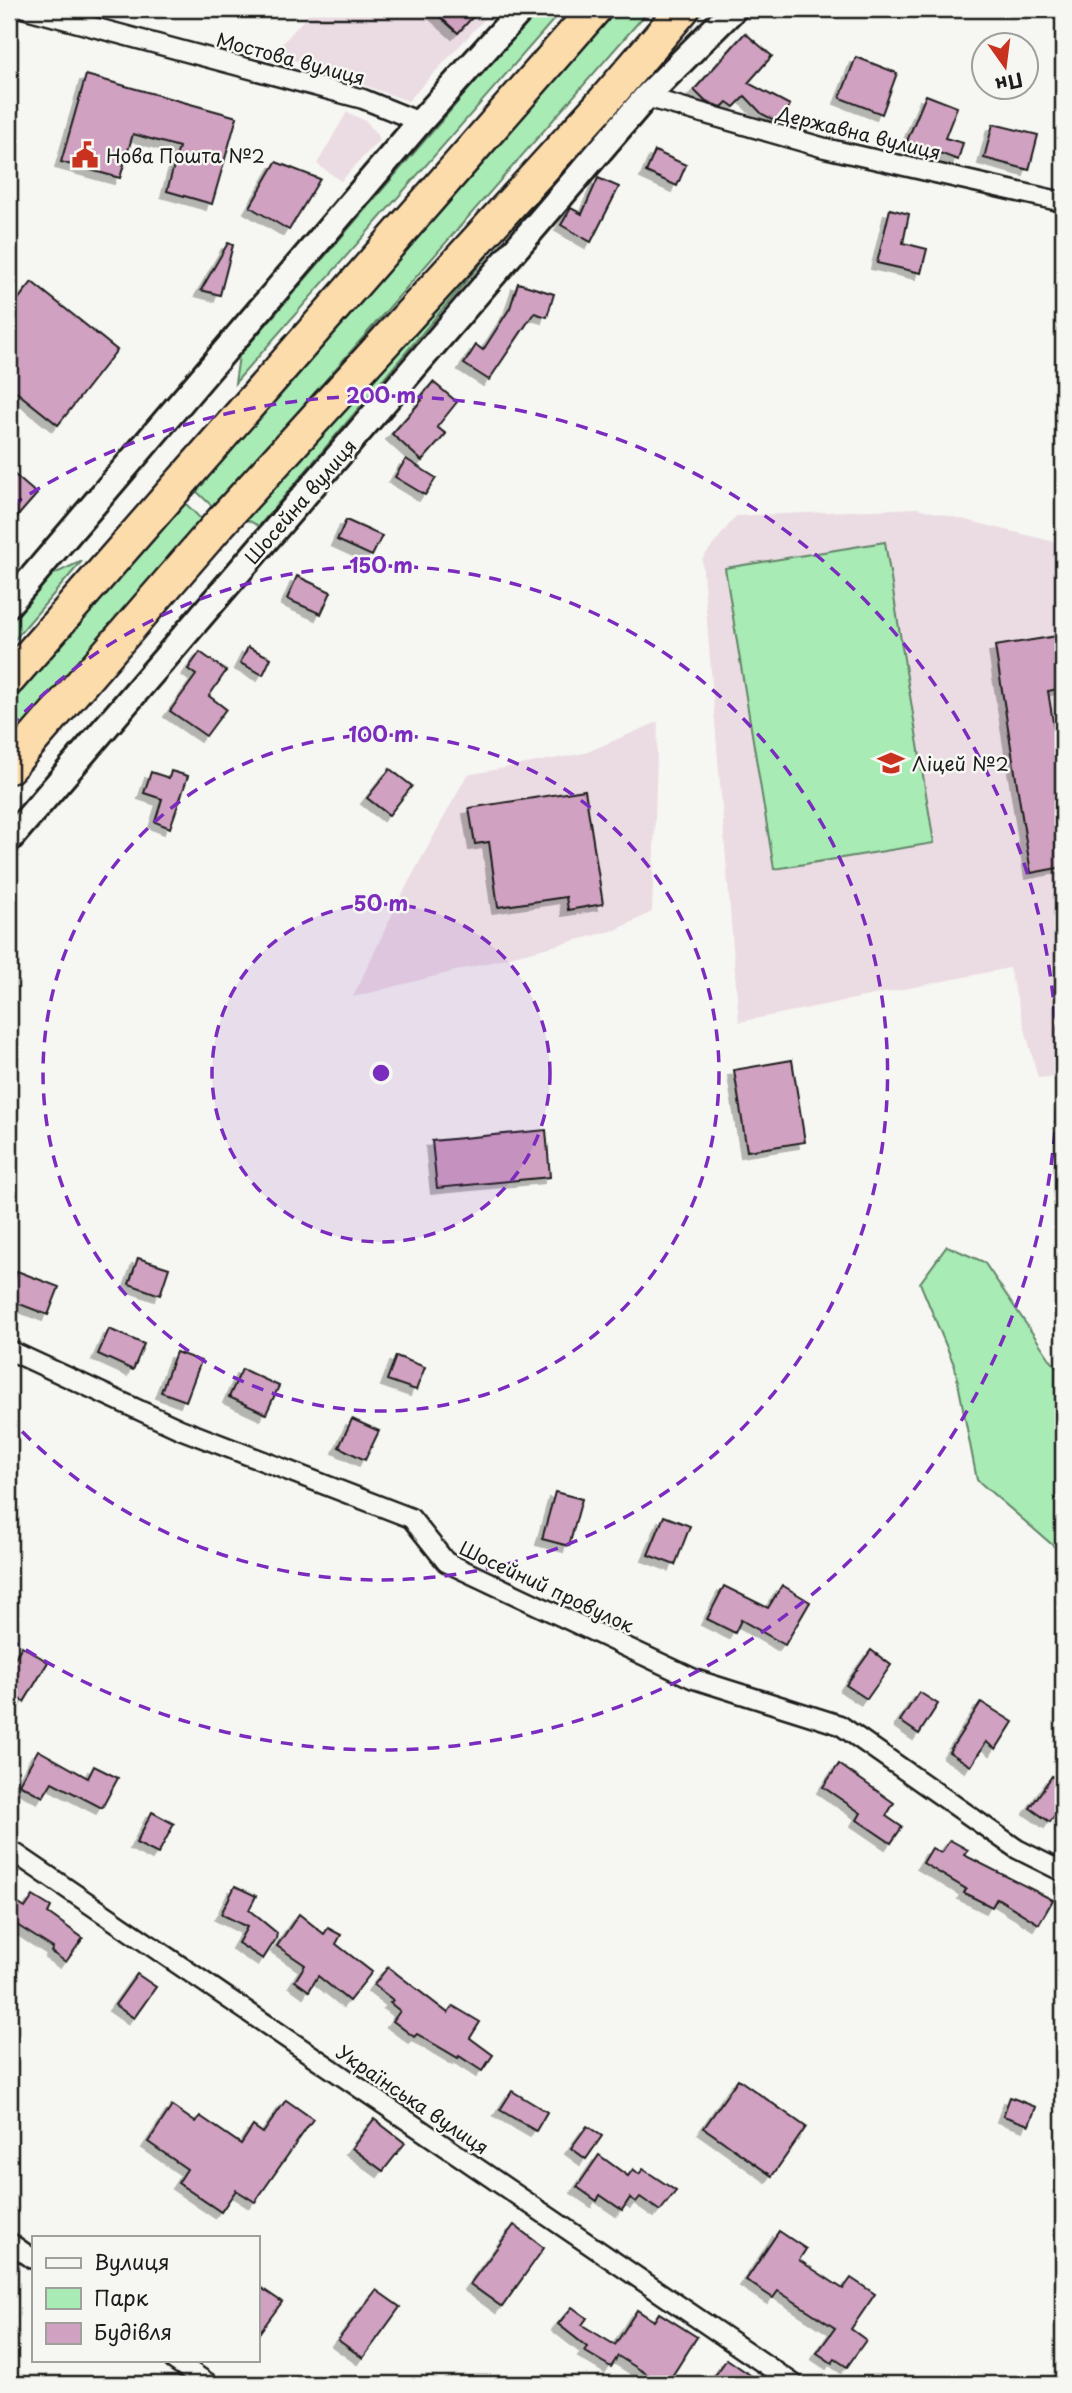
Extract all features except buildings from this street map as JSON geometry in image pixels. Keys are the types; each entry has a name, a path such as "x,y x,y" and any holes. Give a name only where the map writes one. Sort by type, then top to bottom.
{"highway":[{"path":"9,679 595,9"},
{"path":"9,767 221,522 596,110 683,9"}],"street":[{"name":"Мостова вулиця","path":"26,9 363,99 420,122"},
{"path":"9,604 420,122 522,9"},
{"name":"Шосейна вулиця","path":"9,840 646,97 734,9"},
{"name":"Державна вулиця","path":"646,97 825,148 1063,202"},
{"name":"Шосейний провулок","path":"9,1350 180,1429 411,1518 446,1562 694,1679 839,1725 1017,1849 1063,1872"},
{"name":"Українська вулиця","path":"9,1849 794,2384"},
{"path":"9,2242 32,2258"},
{"path":"177,2362 208,2384"}],"shaded area":[{"path":"313,9 494,9 408,101 274,53"},
{"path":"347,112 367,122 380,139 341,181 317,164"},
{"name":"Ліцей №2","path":"917,508 1063,544 1063,1076 1038,1078 1009,968 739,1022 702,559 736,516"},
{"path":"658,722 652,912 616,930 353,997 400,898 467,775 585,753"}],"green space":[{"path":"538,9 563,9 235,383 239,356"},
{"path":"611,9 650,9 214,508 192,487"},
{"path":"691,9 705,9 557,174 259,526 241,517"},
{"path":"181,499 203,521 9,746 9,701"},
{"path":"885,542 934,843 774,869 725,568"},
{"path":"82,561 9,646 9,618 41,580"},
{"path":"947,1246 984,1262 1063,1374 1063,1554 977,1480 955,1367 920,1283"}],"place":[{"name":"Нова Пошта №2","path":"85,155"},
{"name":"Ліцей №2","path":"891,763"}]}
